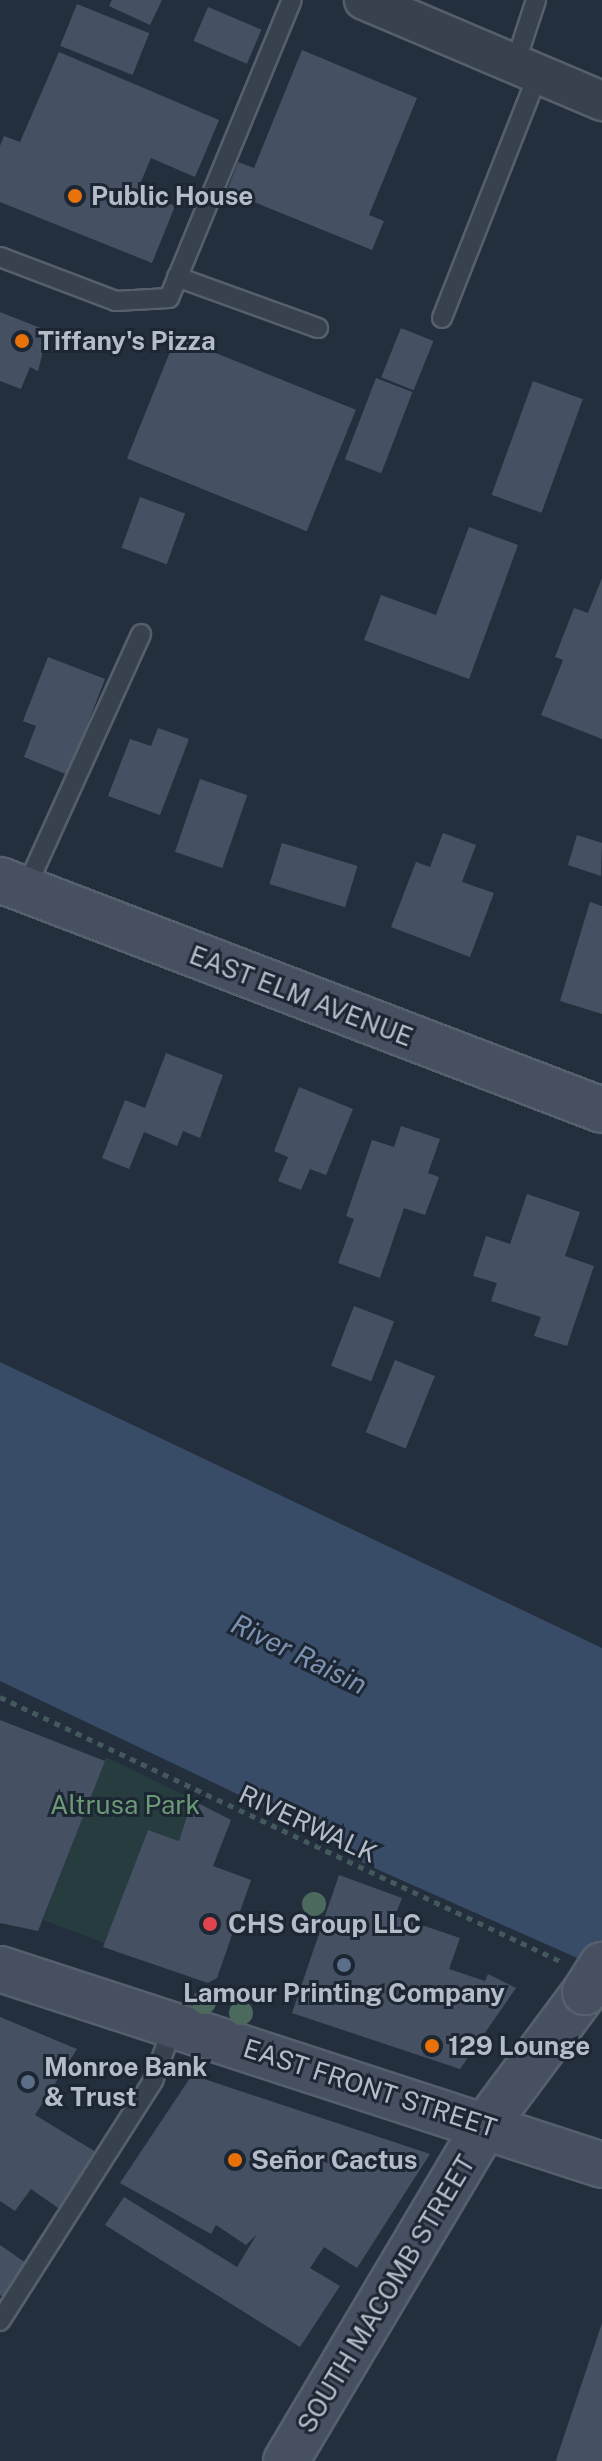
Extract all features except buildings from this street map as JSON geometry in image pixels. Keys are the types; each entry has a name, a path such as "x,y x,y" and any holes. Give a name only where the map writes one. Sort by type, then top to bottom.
{"street":[{"path":"364,0 602,101"},
{"name":"EAST ELM AVENUE","path":"13,885 602,1110"},
{"name":"EAST FRONT STREET","path":"0,1969 602,2165"},
{"name":"SOUTH MACOMB STREET","path":"286,2461 485,2126 584,1973"}],"lane":[{"path":"0,257 116,301 169,298 292,0"},
{"path":"442,318 526,69 536,0"},
{"path":"177,277 318,328"},
{"path":"13,885 141,634"},
{"path":"0,2321 153,2081 174,2024"}],"path":[{"name":"RIVERWALK","path":"0,1697 584,1973"}],"green space":[{"name":"Altrusa Park","path":"106,1757 192,1799 179,1841 148,1830 105,1943 43,1920"}],"water":[{"name":"River Raisin","path":"0,1362 602,1648 602,1969 354,1859 357,1851 0,1681"}],"place":[{"name":"Public House","path":"75,196"},
{"name":"Tiffany's Pizza","path":"22,341"},
{"name":"CHS Group LLC","path":"210,1924"},
{"name":"Lamour Printing Company","path":"344,1965"},
{"name":"129 Lounge","path":"432,2046"},
{"name":"Monroe Bank & Trust","path":"28,2082"},
{"name":"Señor Cactus","path":"235,2160"}]}
